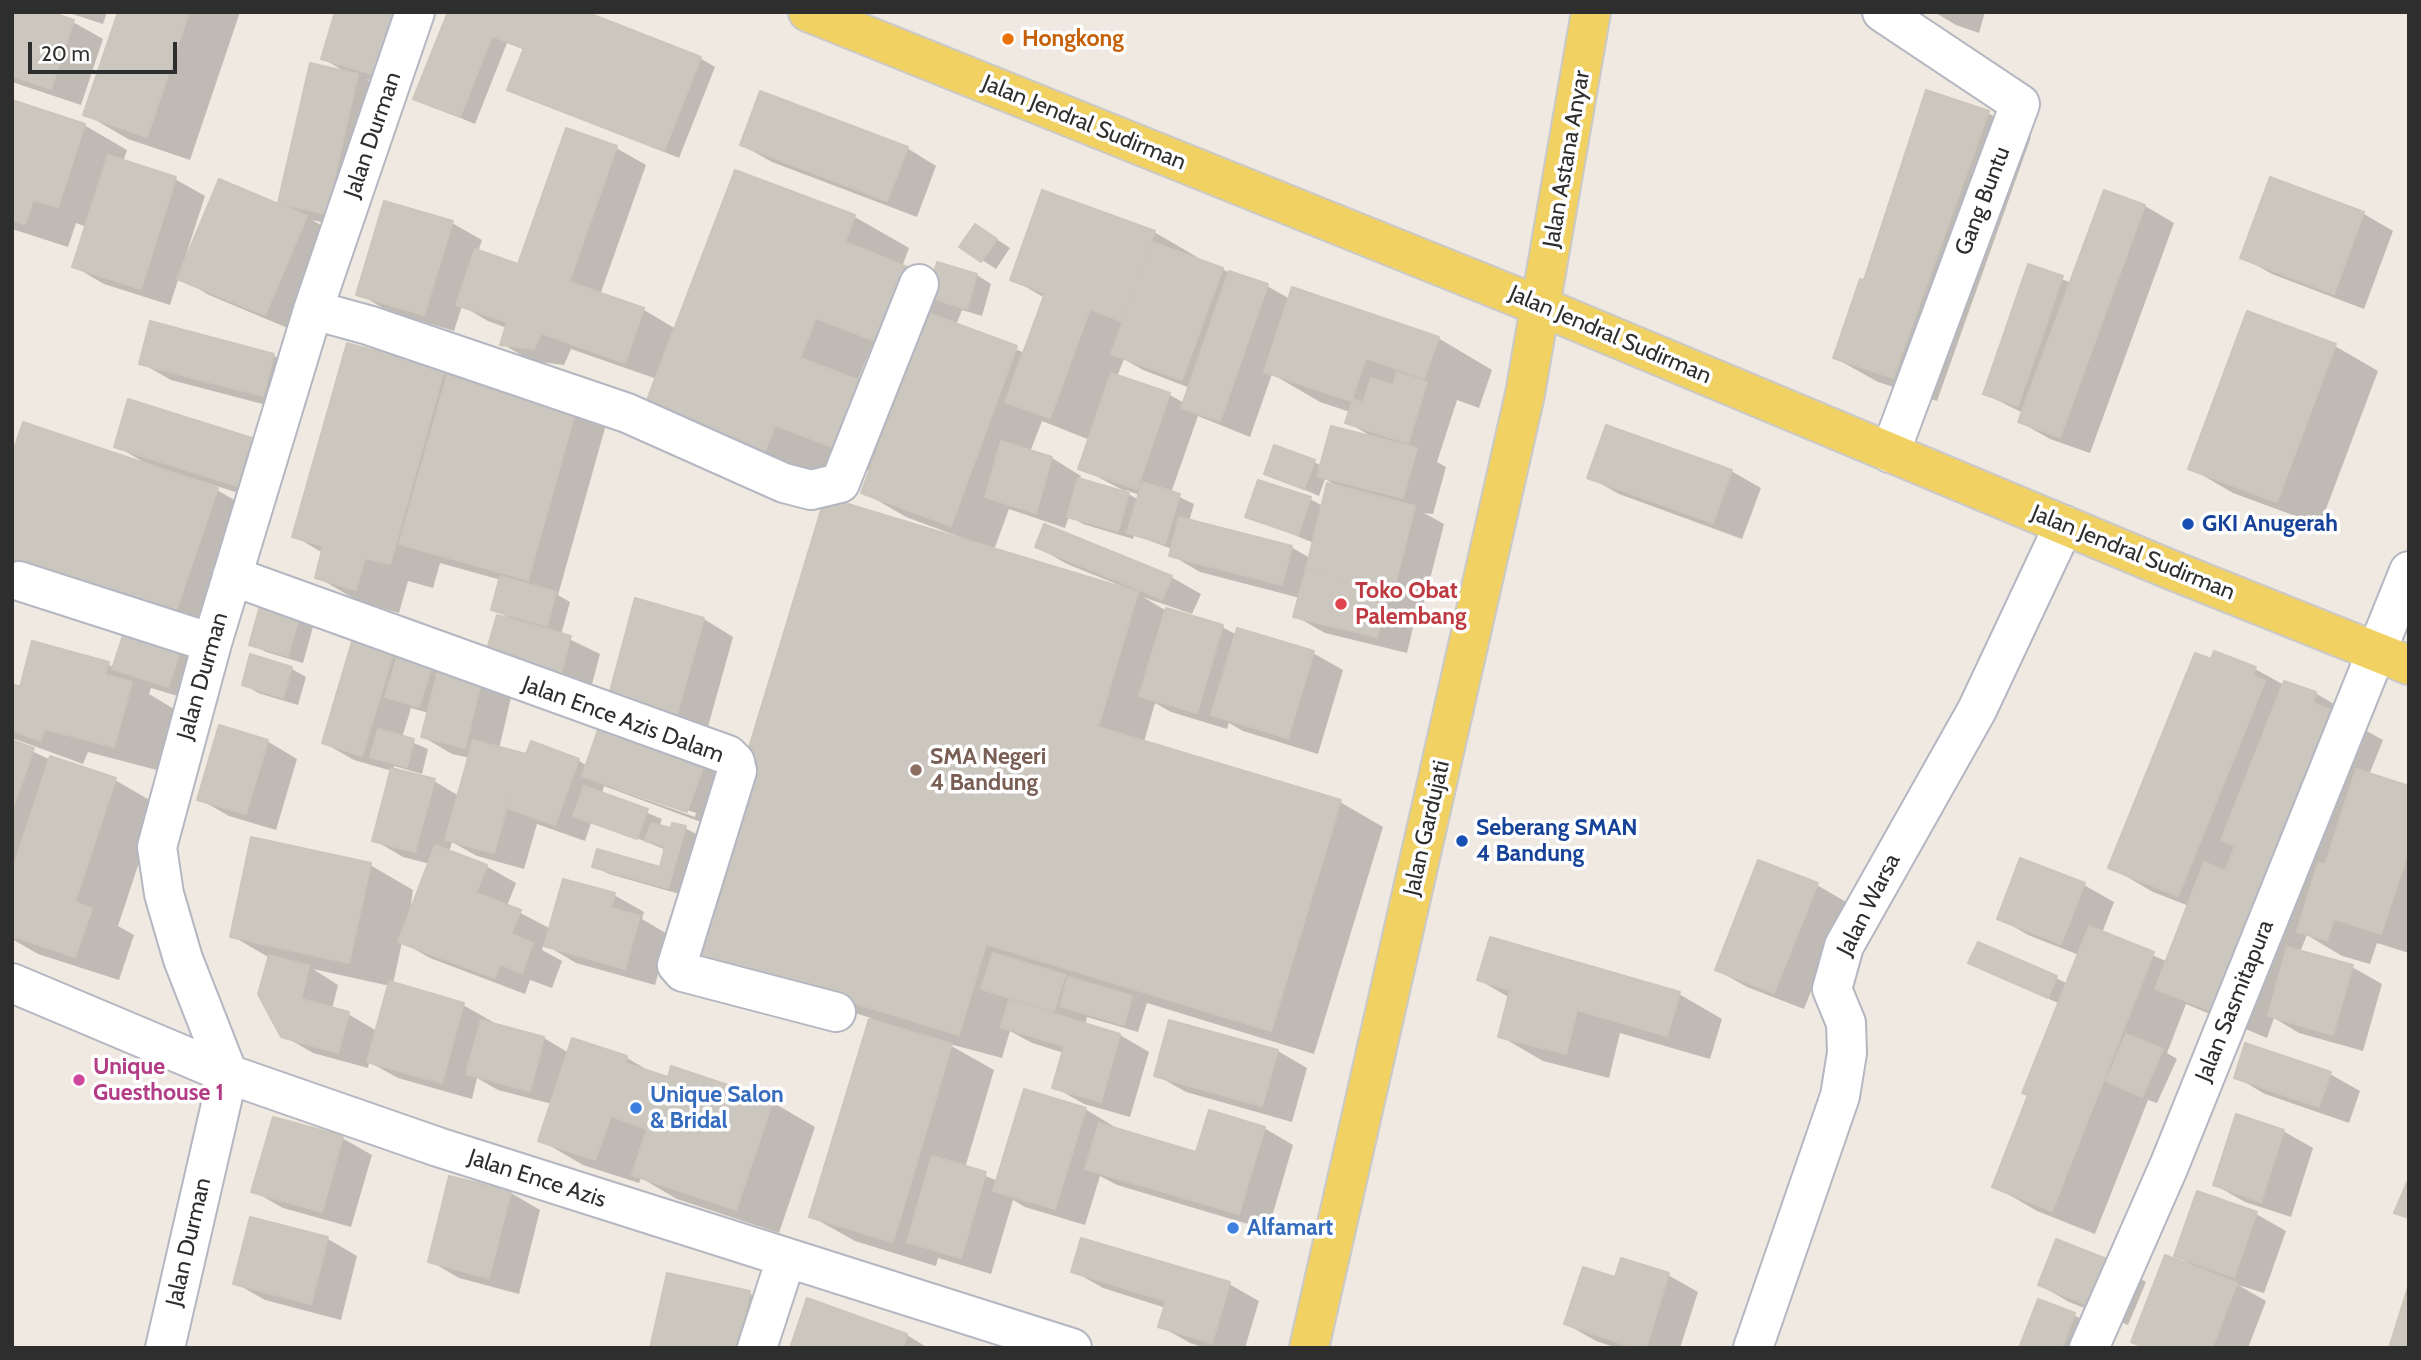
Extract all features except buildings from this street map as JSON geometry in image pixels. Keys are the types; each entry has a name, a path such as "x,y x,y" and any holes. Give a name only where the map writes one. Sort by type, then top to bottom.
{"main road":[{"name":"Jalan Jendral Sudirman","path":"808,12 1542,307 1889,453 2393,659"},
{"name":"Jalan Astana Anyar","path":"1542,307 1591,12"},
{"name":"Jalan Gardujati","path":"1309,1348 1516,439 1542,307"}],"street":[{"name":"Jalan Durman","path":"165,1348 228,1074 183,959 164,894 157,847 212,643 313,310 415,12"},
{"name":"Gang Buntu","path":"1882,12 2020,104 1889,453"},
{"path":"313,310 368,325 627,413 783,484 811,490 840,483 919,284"},
{"name":"Jalan Warsa","path":"1753,1348 1840,1096 1847,1053 1846,1023 1832,989 1844,946 1977,710 2064,525"},
{"name":"Jalan Sasmitapura","path":"2089,1348 2393,659 2409,571"},
{"name":"Jalan Ence Azis Dalam","path":"232,576 728,755 735,762 737,771 677,965 683,972 836,1012"},
{"path":"19,581 212,643"},
{"name":"Jalan Ence Azis","path":"12,983 228,1074 438,1147 1072,1348"},
{"path":"757,1348 786,1259"}],"place":[{"name":"Hongkong","path":"1008,39"},
{"name":"GKI Anugerah","path":"2188,524"},
{"name":"Toko Obat Palembang","path":"1341,604"},
{"name":"SMA Negeri 4 Bandung","path":"916,770"},
{"name":"Seberang SMAN 4 Bandung","path":"1462,841"},
{"name":"Unique Guesthouse 1","path":"79,1080"},
{"name":"Unique Salon & Bridal","path":"636,1108"},
{"name":"Alfamart","path":"1233,1228"}]}
